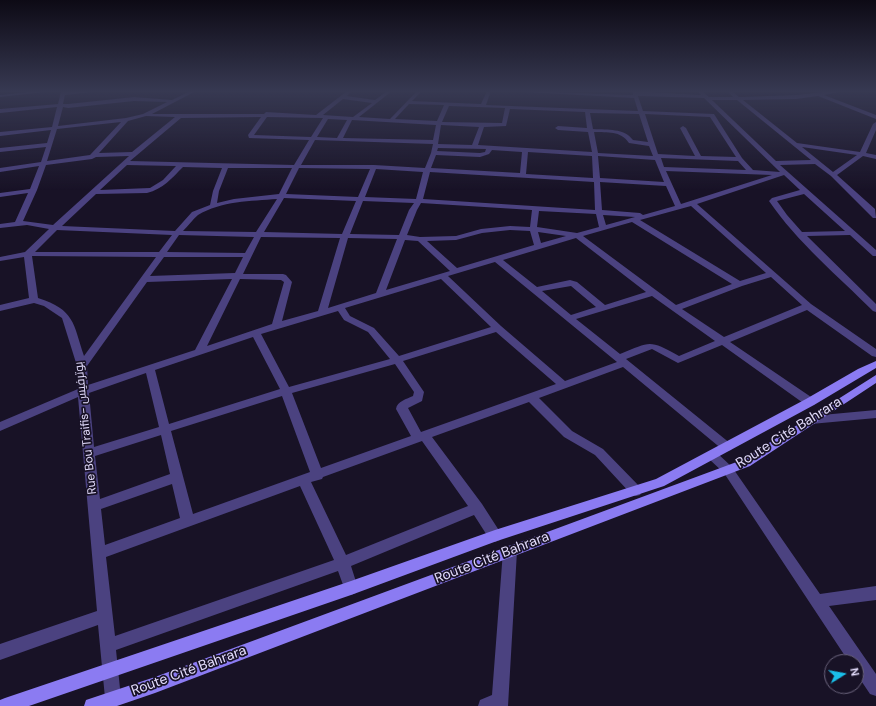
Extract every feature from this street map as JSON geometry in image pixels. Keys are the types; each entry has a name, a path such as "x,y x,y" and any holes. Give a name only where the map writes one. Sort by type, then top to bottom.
{"main road":[{"path":"5,706 351,588 495,536 660,483 810,402 876,364"},
{"name":"Route Cité Bahrara","path":"92,706 155,685 746,463 876,378"}],"street":[{"path":"18,224 34,190 57,124"},
{"path":"0,131 89,124"},
{"path":"0,170 84,159 95,154 122,124"},
{"path":"28,254 134,154 170,124"},
{"path":"259,124 251,137 339,140 435,147 485,154 489,148"},
{"path":"198,353 236,276 282,196 296,167 322,124"},
{"path":"339,140 349,124"},
{"path":"380,295 413,210 419,201 435,147 439,124"},
{"path":"459,124 504,124"},
{"path":"588,124 595,154 599,213 603,228"},
{"path":"645,124 657,157 679,207"},
{"path":"716,124 740,159 752,172"},
{"path":"734,124 783,173 806,191 876,254"},
{"path":"768,124 833,176 875,213"},
{"path":"833,176 862,154 876,124"},
{"path":"474,147 482,125"},
{"path":"0,134 56,127"},
{"path":"558,128 622,132 631,142 652,144"},
{"path":"683,128 699,158"},
{"path":"793,144 876,157"},
{"path":"0,150 50,145"},
{"path":"435,147 474,147 525,151 657,157 740,159"},
{"path":"523,176 525,151"},
{"path":"95,154 134,154"},
{"path":"774,163 816,162"},
{"path":"125,163 226,166 374,167 669,184"},
{"path":"95,192 147,192 155,190 181,165"},
{"path":"213,206 219,181 226,166"},
{"path":"322,312 345,236 374,167"},
{"path":"662,169 783,173"},
{"path":"0,427 84,391 276,326 538,246 679,207 783,173"},
{"path":"0,194 34,190"},
{"path":"806,191 774,199 773,201 775,206 800,234 876,309"},
{"path":"82,366 177,233 195,214 213,206 241,200 282,196 419,201 647,216"},
{"path":"692,203 808,306 876,354"},
{"path":"536,209 532,229 538,246"},
{"path":"634,220 739,284"},
{"path":"0,226 18,224 54,228 177,233 402,237 420,239 456,238 496,229 532,229 577,235 653,293 810,402"},
{"path":"800,234 852,233"},
{"path":"420,239 456,272"},
{"path":"0,308 34,300 28,254"},
{"path":"0,260 28,254 248,255"},
{"path":"497,259 727,447"},
{"path":"675,308 739,284 773,274"},
{"path":"145,279 278,276 286,279 288,282 276,326"},
{"path":"443,276 498,328 565,386"},
{"path":"536,290 570,283 574,284 603,308"},
{"path":"570,318 653,293"},
{"name":"Rue Bou Traifis- بوترفيس","path":"34,300 47,304 66,317 82,366 98,554 113,698"},
{"path":"98,554 565,386 651,346 678,360 808,306"},
{"path":"340,307 347,318 372,330 397,360 418,392 418,398 402,406 402,409 421,437 477,508 495,536"},
{"path":"89,453 286,390 397,360 498,328"},
{"path":"256,333 286,390 318,476"},
{"path":"150,369 188,522"},
{"path":"532,398 568,434 599,452 636,491"},
{"path":"811,420 876,414"},
{"path":"712,455 728,470 876,688"},
{"path":"94,506 177,477"},
{"path":"304,480 344,563 351,588"},
{"path":"107,646 344,563 477,508"},
{"path":"496,704 510,551"},
{"path":"816,601 876,593"},
{"path":"0,652 104,616"}]}
